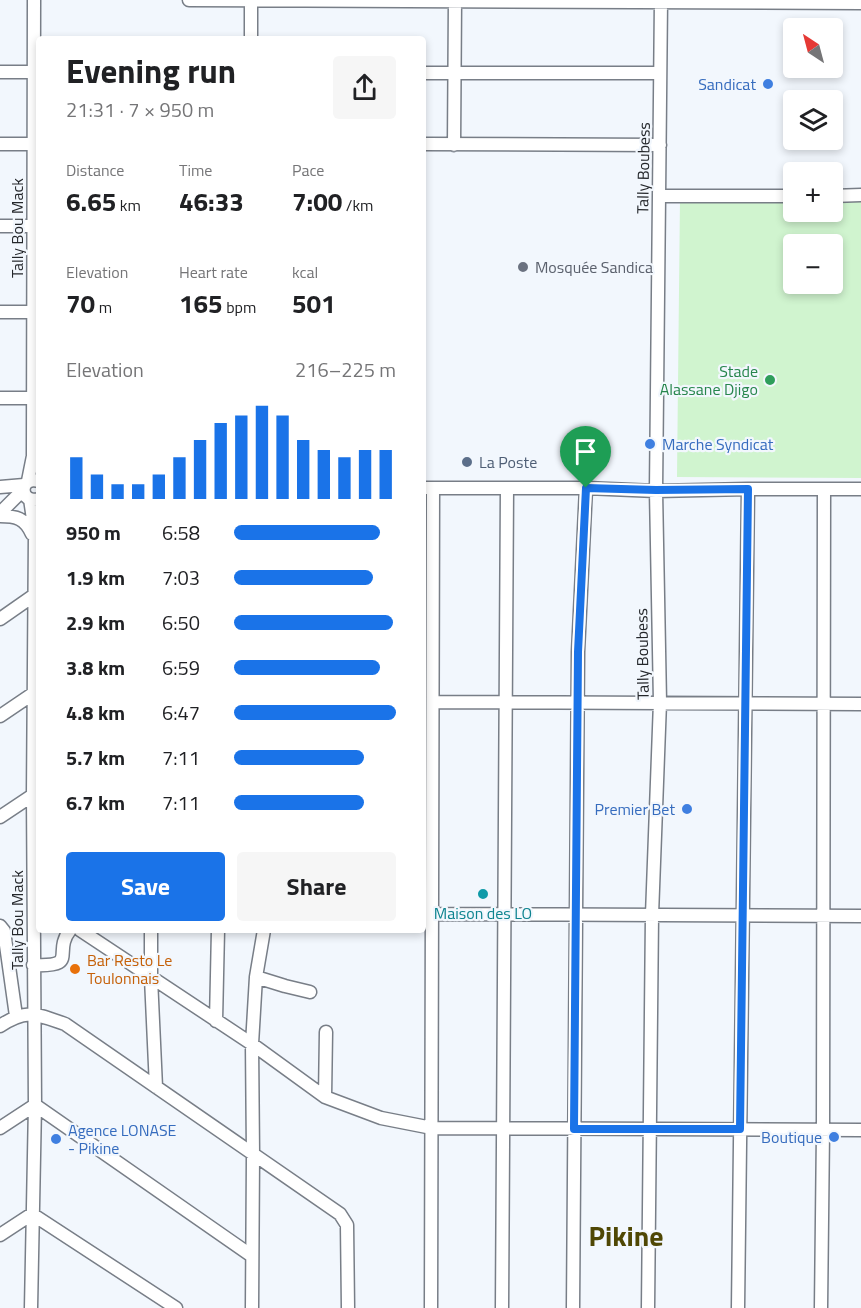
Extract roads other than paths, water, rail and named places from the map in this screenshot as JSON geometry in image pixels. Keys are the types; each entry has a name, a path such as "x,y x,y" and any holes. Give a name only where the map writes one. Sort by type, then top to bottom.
{"street":[{"name":"Tally Bou Mack","path":"34,0 36,48"},
{"path":"189,0 861,3"},
{"path":"251,0 251,36"},
{"path":"454,145 455,1"},
{"name":"Tally Boubess","path":"648,1308 652,915 660,702 656,490 661,1"},
{"path":"0,72 36,72"},
{"path":"426,73 660,74"},
{"path":"0,144 36,144"},
{"name":"Tally Bou Mack","path":"36,144 36,398 31,489 35,536 36,598"},
{"path":"426,144 660,145"},
{"path":"843,196 861,195"},
{"path":"659,196 783,196"},
{"path":"0,226 36,226"},
{"path":"0,312 36,312"},
{"path":"0,398 36,398"},
{"path":"0,487 31,489"},
{"path":"431,1308 433,702 428,488 861,489"},
{"path":"502,1308 507,488"},
{"path":"573,1308 578,652 586,488"},
{"path":"0,513 31,489"},
{"path":"738,1308 748,489"},
{"path":"821,1308 824,489"},
{"path":"0,513 15,516 24,521 35,536"},
{"name":"Tally Bou Mack","path":"35,536 36,531"},
{"path":"0,619 36,598"},
{"path":"0,716 36,695"},
{"path":"433,702 861,704"},
{"name":"Tally Bou Mack","path":"31,1308 35,1105 33,965 36,901 36,797"},
{"path":"0,817 36,797"},
{"path":"432,914 861,916"},
{"path":"0,926 4,931 16,1016"},
{"path":"33,965 58,964 62,960 65,937 68,933"},
{"path":"84,933 252,1044 325,1097 381,1118 432,1128 861,1130"},
{"path":"151,933 156,1087"},
{"path":"216,1021 218,933"},
{"path":"252,1308 252,1044 256,977 263,933"},
{"path":"256,977 310,992"},
{"path":"0,1026 16,1016 33,1013 65,1024 340,1214 347,1225 348,1308"},
{"path":"325,1097 326,1032"},
{"path":"0,1128 35,1105 252,1256"},
{"path":"0,1235 32,1214 176,1308"}],"place":[{"name":"Sandicat","path":"768,84"},
{"name":"Mosquée Sandica","path":"523,267"},
{"name":"Stade Alassane Djigo","path":"770,380"},
{"name":"Marche Syndicat","path":"650,444"},
{"name":"La Poste","path":"467,462"},
{"name":"Premier Bet","path":"687,809"},
{"name":"Maison des LO","path":"483,894"},
{"name":"Bar Resto Le Toulonnais","path":"75,969"},
{"name":"Boutique","path":"834,1137"},
{"name":"Agence LONASE - Pikine","path":"56,1139"}],"district":[{"name":"Pikine","path":"626,1236"}]}
